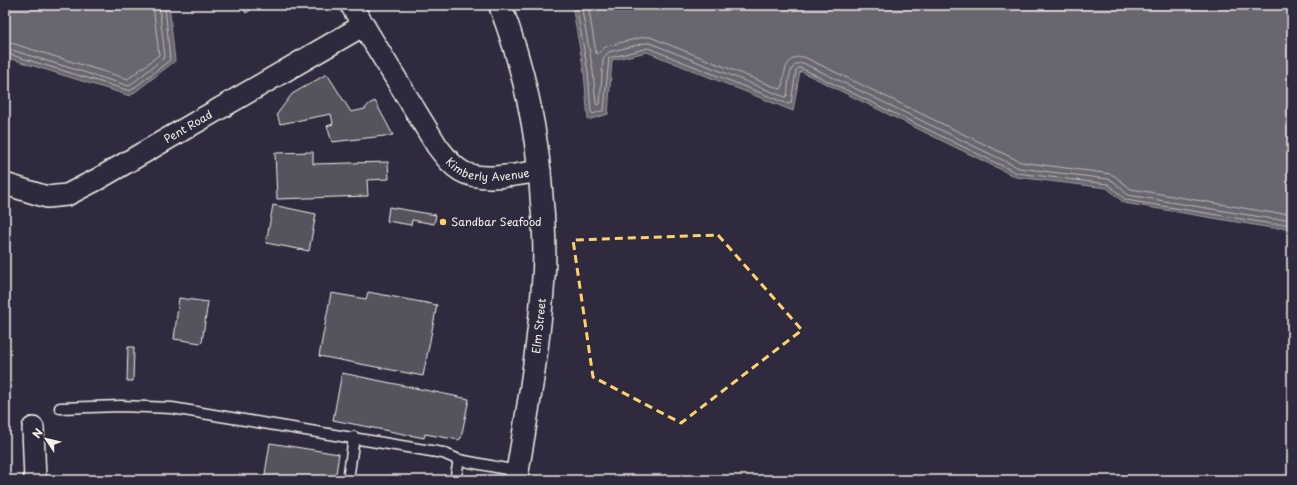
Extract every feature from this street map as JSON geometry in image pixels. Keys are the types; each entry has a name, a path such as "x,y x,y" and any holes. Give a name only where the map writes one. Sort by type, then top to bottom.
{"main road":[{"name":"Kimberly Avenue","path":"500,5 515,47 528,94 536,135 540,171"},
{"name":"Elm Street","path":"517,476 536,352 543,276 544,225 540,171"}],"street":[{"name":"Kimberly Avenue","path":"351,5 437,146 451,164 466,174 480,177 540,171"},
{"name":"Pent Road","path":"5,184 46,197 67,195 98,179 364,25"},
{"path":"33,428 35,480"}],"lane":[{"path":"60,408 120,406 172,408 444,453 459,460 517,476"},
{"path":"348,480 354,437"},
{"path":"455,480 459,460"}],"highlighted area":[{"path":"718,235 802,330 681,423 593,377 573,240"}],"water":[{"path":"5,5 169,5 175,61 130,96 5,57"},
{"path":"572,5 1292,5 1292,228 1272,228 1124,203 1107,188 1016,177 800,71 793,111 647,52 612,60 608,114 588,120 584,72"}],"building":[{"path":"241,5 258,5 246,13"},
{"path":"327,74 351,112 365,109 369,104 375,101 393,135 332,142 327,126 333,124 331,114 280,124 277,114 292,94"},
{"path":"313,152 313,164 388,162 389,179 367,180 368,196 277,199 275,153"},
{"path":"273,205 316,214 309,251 266,243"},
{"path":"389,207 436,215 434,224 412,220 411,225 387,221"},
{"path":"368,292 437,305 423,376 319,356 331,293 366,299"},
{"path":"179,298 208,302 201,343 174,339"},
{"path":"128,347 134,347 133,381 127,381"},
{"path":"342,373 469,399 461,438 459,440 425,434 424,438 333,420"},
{"path":"270,443 339,454 335,480 264,480"}],"place":[{"name":"Sandbar Seafood","path":"443,222"}]}
